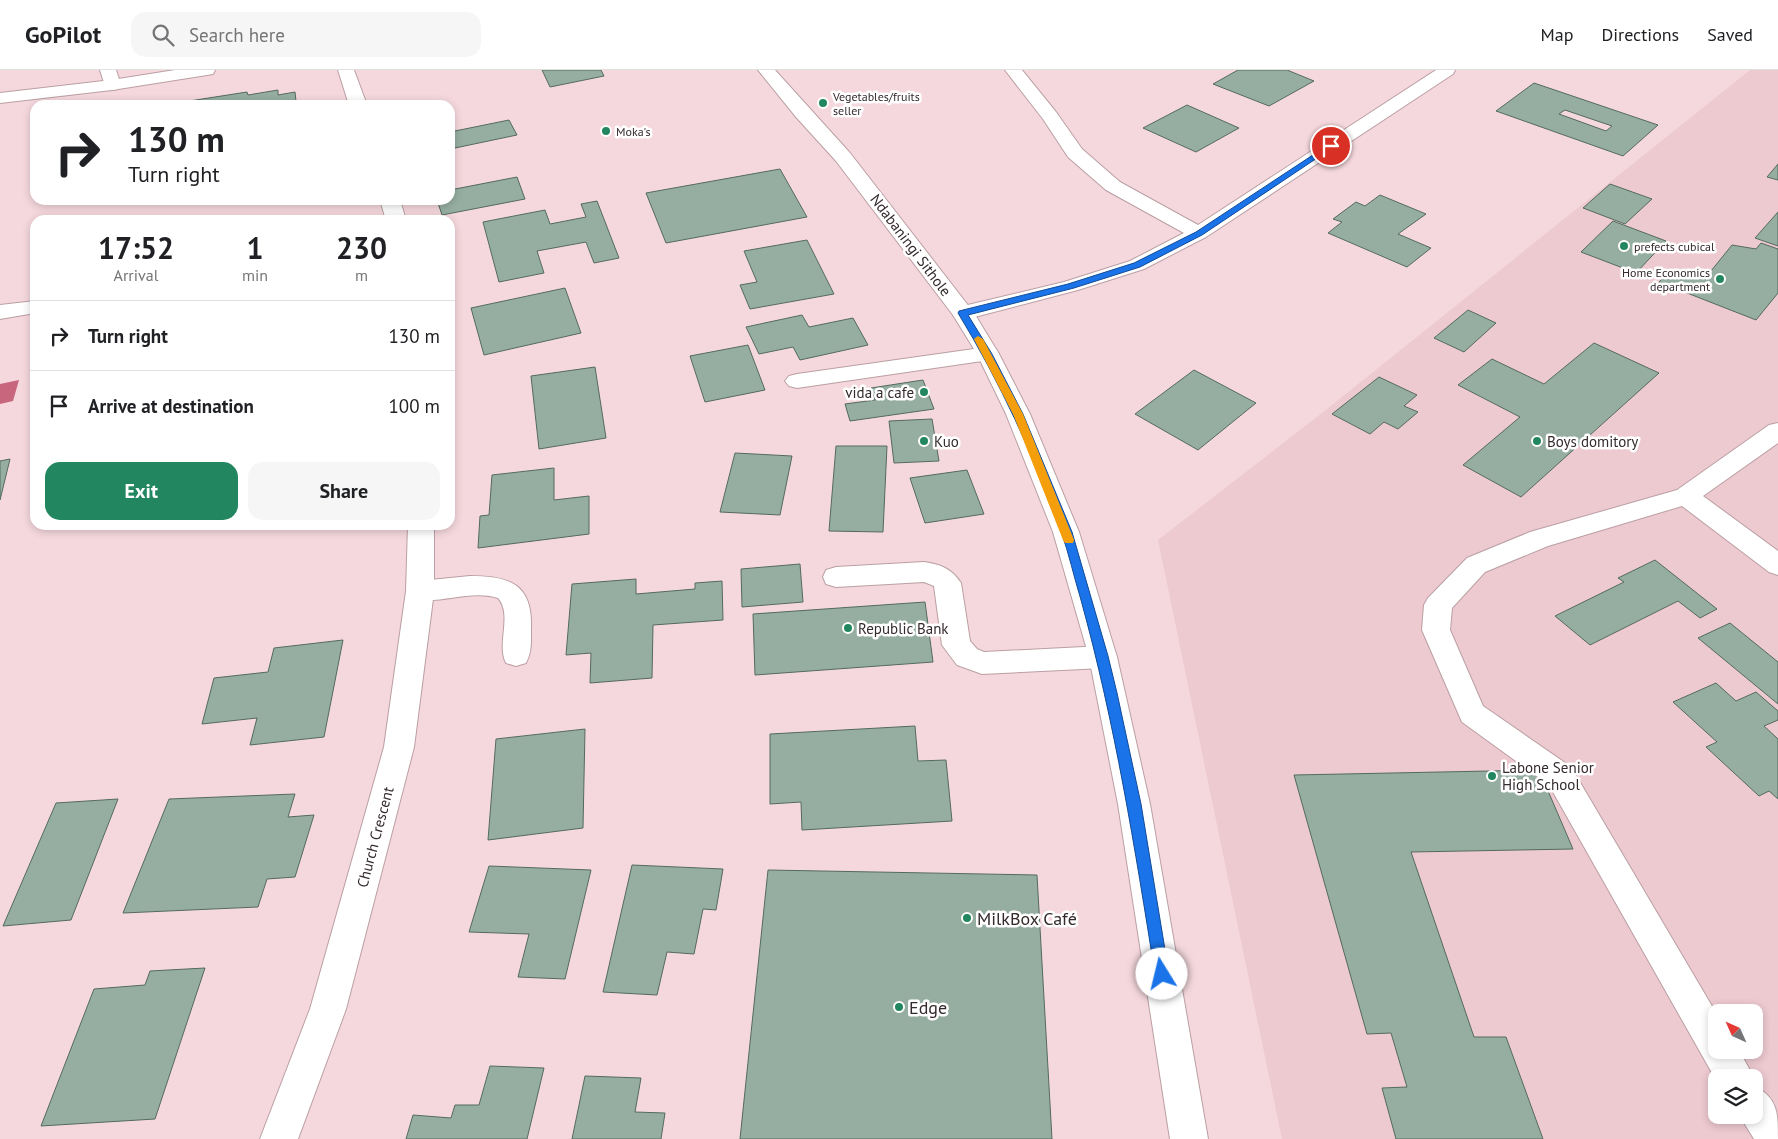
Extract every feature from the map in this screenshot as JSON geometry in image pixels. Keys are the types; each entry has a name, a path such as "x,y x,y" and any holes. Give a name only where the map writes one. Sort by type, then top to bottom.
{"street":[{"path":"0,98 110,78 207,70"},
{"path":"346,70 356,100"},
{"name":"Ndabaningi Sithole","path":"766,70 843,158 962,313 988,354 1018,414 1066,532 1102,656 1134,804 1189,1139"},
{"path":"1013,70 1050,116 1075,153 1113,186 1199,233"},
{"path":"962,313 1071,286 1137,265 1199,233 1447,70"},
{"path":"0,312 30,308"},
{"path":"797,381 988,354"},
{"path":"1708,1033 1560,776 1472,714 1436,630 1438,604 1476,565 1539,539 1686,496 1778,431"},
{"path":"1686,496 1778,565"},
{"name":"Church Crescent","path":"279,1139 328,1009 399,747 420,591 421,530"},
{"path":"836,577 924,572 944,579 947,583 956,645 967,657 982,663 1102,656"},
{"path":"420,591 491,585 508,591 513,595 517,607 516,655"},
{"path":"1763,1119 1776,1139"}],"shaded area":[{"name":"Labone Senior High School","path":"1750,70 1778,70 1778,1139 1282,1139 1158,540 1322,413"},
{"path":"19,380 13,401 0,404 0,384"}],"building":[{"path":"542,70 601,70 604,76 550,87"},
{"path":"1238,70 1287,70 1314,81 1269,106 1213,84"},
{"path":"1534,83 1658,125 1623,156 1496,111","holes":["1565,110 1612,126 1606,131 1559,114"]},
{"path":"278,90 278,95 295,92 296,100 196,100 247,92 248,95"},
{"path":"1187,105 1239,128 1196,152 1143,128"},
{"path":"509,120 517,135 455,148 455,131"},
{"path":"1778,164 1778,180 1767,177"},
{"path":"780,169 807,217 666,243 646,193"},
{"path":"517,177 525,199 442,215 439,205 455,205 455,189"},
{"path":"1610,184 1652,199 1625,224 1583,208"},
{"path":"1380,195 1426,214 1398,234 1431,248 1407,267 1328,233 1342,222 1333,219 1356,202 1365,206"},
{"path":"597,201 619,258 594,263 586,242 537,251 544,273 499,282 483,222 545,210 550,224 586,217 581,204"},
{"path":"1778,212 1778,246 1755,238"},
{"name":"prefects cubical","path":"1613,221 1666,241 1636,273 1581,252"},
{"path":"807,240 834,294 750,309 740,285 757,282 744,251"},
{"name":"Home Economics department","path":"1761,243 1778,249 1778,293 1756,320 1659,282 1668,273 1686,277 1693,270 1711,271 1732,245 1756,249"},
{"path":"565,288 581,333 484,355 471,308"},
{"path":"1468,310 1496,323 1464,352 1434,338"},
{"path":"802,315 809,327 853,318 868,345 800,360 793,347 759,354 746,327"},
{"name":"Boys domitory","path":"1594,343 1659,373 1521,497 1463,465 1520,417 1458,385 1492,359 1544,384"},
{"path":"748,345 765,390 705,402 690,356"},
{"path":"595,367 606,438 539,449 531,376"},
{"path":"1194,370 1256,403 1198,450 1135,414"},
{"path":"1379,377 1417,395 1404,406 1418,412 1398,429 1384,422 1370,434 1332,414"},
{"path":"923,380 934,409 850,421 845,404 875,400 871,388"},
{"path":"932,419 939,461 894,463 889,421"},
{"path":"836,446 887,446 883,532 829,531"},
{"path":"735,453 792,456 780,515 720,512"},
{"path":"10,459 0,500 0,461"},
{"path":"554,468 554,500 589,496 589,534 478,548 480,516 489,515 492,475"},
{"path":"967,470 984,514 925,523 910,478"},
{"path":"1655,560 1717,609 1700,618 1678,601 1590,645 1555,616 1624,582 1618,578"},
{"path":"800,564 803,602 742,607 741,569"},
{"path":"636,579 636,594 695,589 695,583 722,581 723,620 653,625 652,678 590,683 591,653 566,655 572,584"},
{"path":"925,602 933,662 755,675 753,614"},
{"path":"1730,623 1778,662 1778,704 1698,638"},
{"path":"343,640 324,737 250,745 257,718 202,724 214,678 268,672 274,648"},
{"path":"1716,683 1736,701 1756,692 1778,711 1778,720 1764,726 1778,739 1778,799 1769,791 1759,796 1706,747 1717,742 1673,702"},
{"path":"915,726 918,761 946,760 952,821 802,830 801,802 770,804 770,734"},
{"path":"585,729 583,828 488,840 496,739"},
{"path":"1539,770 1573,849 1411,852 1474,1037 1506,1037 1543,1139 1396,1139 1382,1088 1407,1087 1391,1033 1367,1034 1294,775"},
{"path":"295,794 288,817 314,815 295,877 267,879 258,907 123,913 169,799"},
{"path":"118,799 71,920 3,926 56,803"},
{"path":"632,865 723,869 716,910 703,909 694,954 667,952 657,995 603,992"},
{"path":"489,866 591,870 565,979 518,977 529,934 469,932"},
{"name":"Edge","path":"768,870 1037,875 1052,1139 740,1139"},
{"path":"205,968 155,1119 41,1126 94,989 145,985 150,971"},
{"path":"490,1066 544,1068 527,1139 406,1139 413,1115 451,1118 455,1105 479,1105"},
{"path":"585,1076 641,1078 635,1112 665,1113 661,1139 572,1139"}],"slow traffic":[{"path":"978,339 988,354 1018,414 1069,540"}],"place":[{"name":"Vegetables/fruits seller","path":"823,103"},
{"name":"Moka's","path":"606,131"},
{"name":"prefects cubical","path":"1624,246"},
{"name":"Home Economics department","path":"1720,279"},
{"name":"vida a cafe","path":"924,392"},
{"name":"Kuo","path":"924,441"},
{"name":"Boys domitory","path":"1537,441"},
{"name":"Republic Bank","path":"848,628"},
{"name":"Labone Senior High School","path":"1492,776"},
{"name":"MilkBox Café","path":"967,918"},
{"name":"Edge","path":"899,1007"}],"route":[{"path":"1162,974 1134,804 1102,656 1066,532 1018,414 988,354 962,313 1071,286 1137,265 1199,233 1331,146"}]}
